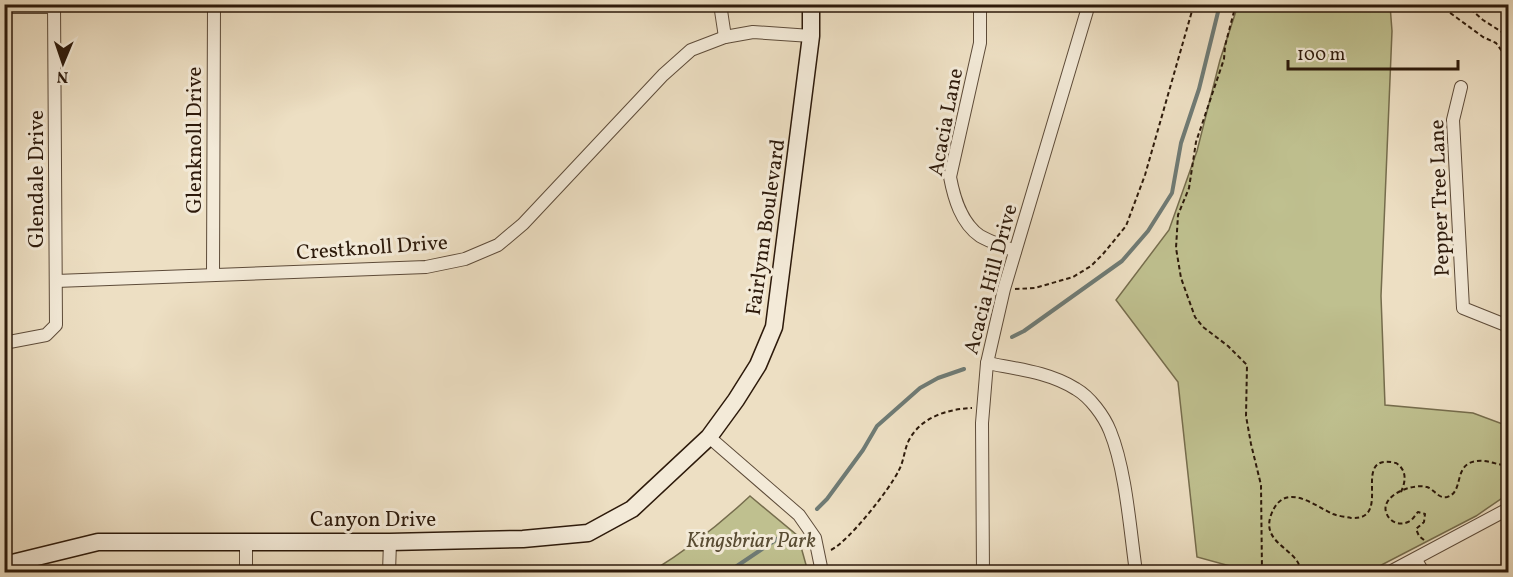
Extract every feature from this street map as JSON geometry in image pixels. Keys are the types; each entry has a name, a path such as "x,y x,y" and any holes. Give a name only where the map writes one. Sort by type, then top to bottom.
{"street":[{"name":"Glenknoll Drive","path":"213,275 214,4"},
{"path":"720,4 725,37"},
{"name":"Fairlynn Boulevard","path":"709,437 758,365 774,327 811,36 811,4"},
{"name":"Acacia Lane","path":"980,4 980,43 950,177 954,199 962,215 979,235 1015,251"},
{"name":"Acacia Hill Drive","path":"983,573 983,408 987,363 1004,289 1089,4"},
{"path":"4,7 54,6"},
{"name":"Glendale Drive","path":"54,6 56,281"},
{"name":"Crestknoll Drive","path":"56,281 426,267 465,259 498,244 523,224 663,75 691,50 725,37 753,32 811,36"},
{"name":"Pepper Tree Lane","path":"1461,87 1454,120 1462,308 1509,326"},
{"path":"4,343 46,334 56,325 56,281"},
{"path":"987,363 1043,373 1076,389 1096,408 1110,430 1119,462 1136,573"},
{"path":"709,437 799,515 815,538 822,573"},
{"name":"Canyon Drive","path":"4,565 98,542 390,542 523,539 588,533 632,509 709,437"},
{"path":"1390,573 1509,509"},
{"path":"246,542 246,573"},
{"path":"390,542 390,573"},
{"path":"1416,560 1423,573"}],"path":[{"path":"1004,289 1035,288 1073,277 1091,266 1104,254 1126,226 1145,175 1194,4"},
{"path":"1236,4 1224,59 1196,142 1189,188 1178,215 1176,248 1181,278 1195,317 1203,327 1242,358 1247,365 1246,416 1261,485 1262,573"},
{"path":"1438,4 1483,37 1496,43 1504,54 1509,68"},
{"path":"1465,4 1483,20 1509,36"},
{"path":"831,550 854,530 894,480 910,437 923,424 931,418 960,408 983,408"},
{"path":"1432,550 1426,541 1419,537 1416,529 1424,522 1425,514 1418,512 1408,522 1396,523 1387,516 1385,509 1388,499 1401,492 1422,486 1442,497 1449,496 1456,490 1460,472 1470,463 1477,460 1509,465"},
{"path":"1300,573 1298,561 1272,534 1270,520 1280,502 1290,498 1306,498 1333,514 1353,518 1361,516 1373,505 1371,477 1378,465 1384,462 1396,463 1404,471 1405,480 1401,492"}],"green space":[{"path":"1238,5 1390,5 1392,31 1381,296 1385,405 1473,413 1508,426 1508,494 1476,516 1368,572 1249,572 1197,557 1178,382 1116,300 1169,230 1197,151 1220,60"},
{"name":"Kingsbriar Park","path":"750,496 798,536 808,572 651,572 703,536"}],"waterway":[{"path":"1012,337 1024,331 1122,261 1148,231 1172,193 1181,143 1199,89 1220,4"},
{"path":"817,509 863,450 877,426 920,388 938,378 964,369"},
{"path":"728,572 783,535"}]}
